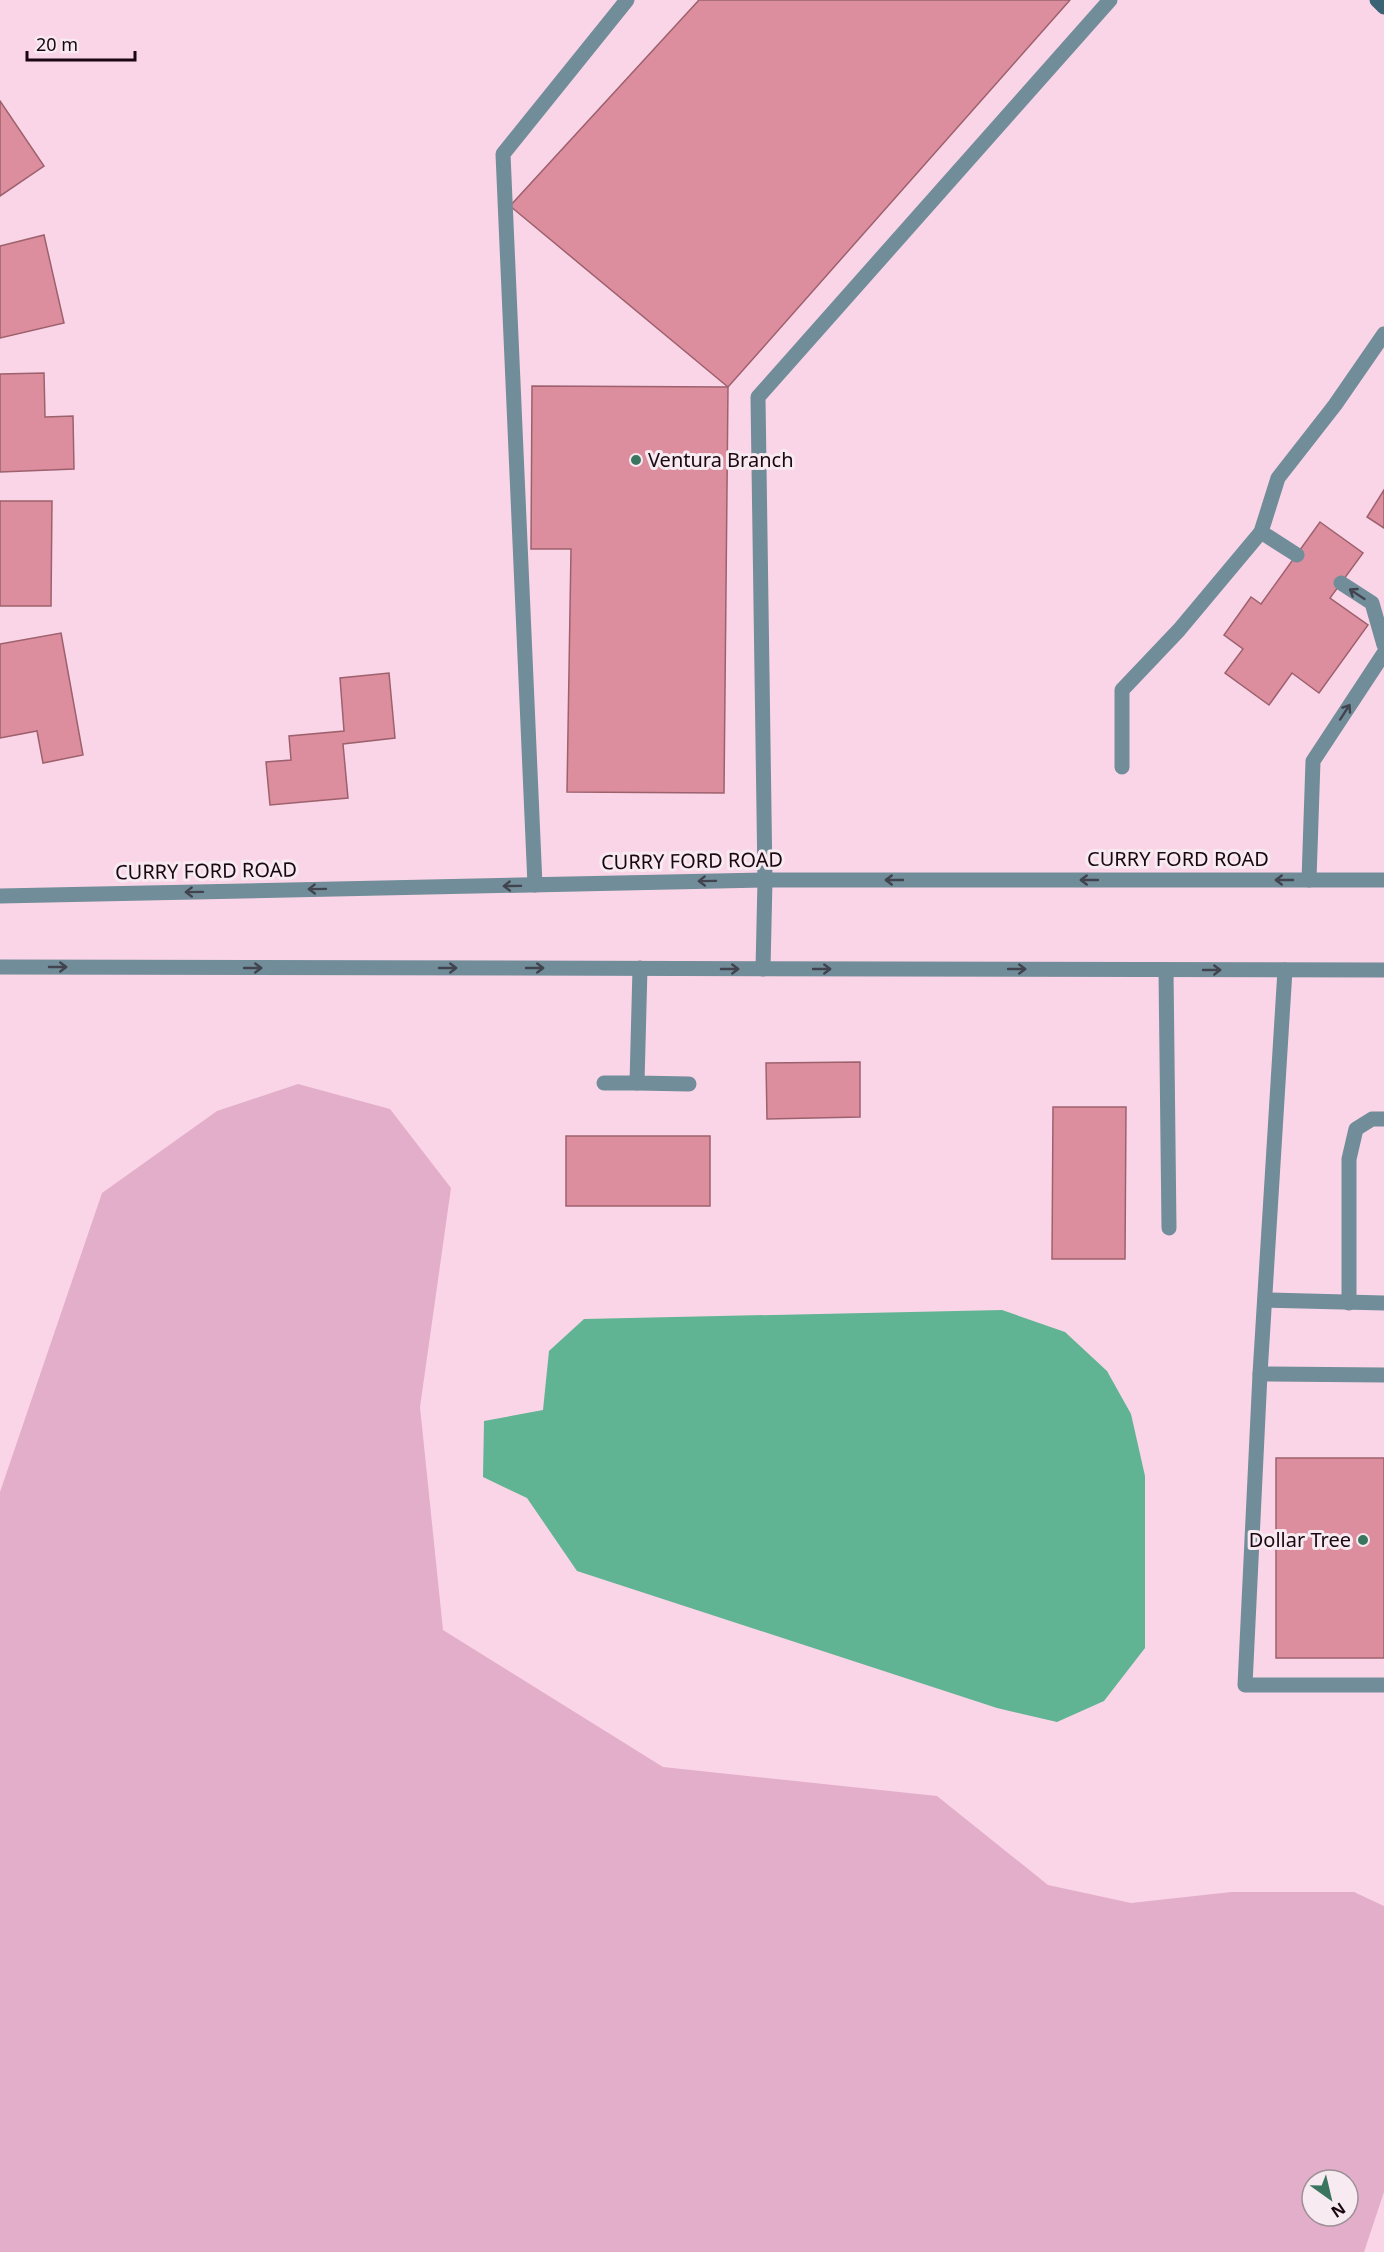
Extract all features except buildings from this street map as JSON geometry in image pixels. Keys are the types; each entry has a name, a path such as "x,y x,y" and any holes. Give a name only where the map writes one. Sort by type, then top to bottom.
{"main road":[{"path":"1377,0 1384,7"}],"street":[{"path":"535,885 503,154 627,0"},
{"path":"763,969 765,880 758,397 1110,0"},
{"path":"1122,767 1122,690 1179,630 1261,532 1278,478 1335,405 1384,334"},
{"path":"1261,532 1297,555"},
{"path":"1341,584 1372,603 1384,645"},
{"path":"1309,880 1313,761 1384,653"},
{"name":"CURRY FORD ROAD","path":"0,896 765,880 1384,880"},
{"path":"0,967 1384,970"},
{"path":"637,1083 640,968"},
{"path":"1166,970 1169,1228"},
{"path":"1286,970 1260,1374 1245,1685 1384,1685"},
{"path":"604,1083 689,1084"},
{"path":"1349,1303 1349,1159 1356,1129 1372,1119 1384,1119"},
{"path":"1265,1300 1384,1303"},
{"path":"1260,1374 1384,1376"}],"shaded area":[{"path":"298,1084 390,1109 451,1188 420,1407 443,1630 663,1767 937,1796 1048,1885 1131,1903 1231,1892 1354,1892 1384,1906 1384,2192 1364,2252 0,2252 0,1492 102,1193 217,1111"},
{"path":"1002,1310 1065,1332 1107,1371 1131,1414 1145,1476 1145,1648 1104,1701 1057,1722 997,1708 577,1571 527,1498 483,1477 484,1421 543,1410 549,1351 584,1319"}],"place":[{"name":"Ventura Branch","path":"636,460"},
{"name":"Dollar Tree","path":"1363,1540"}]}
